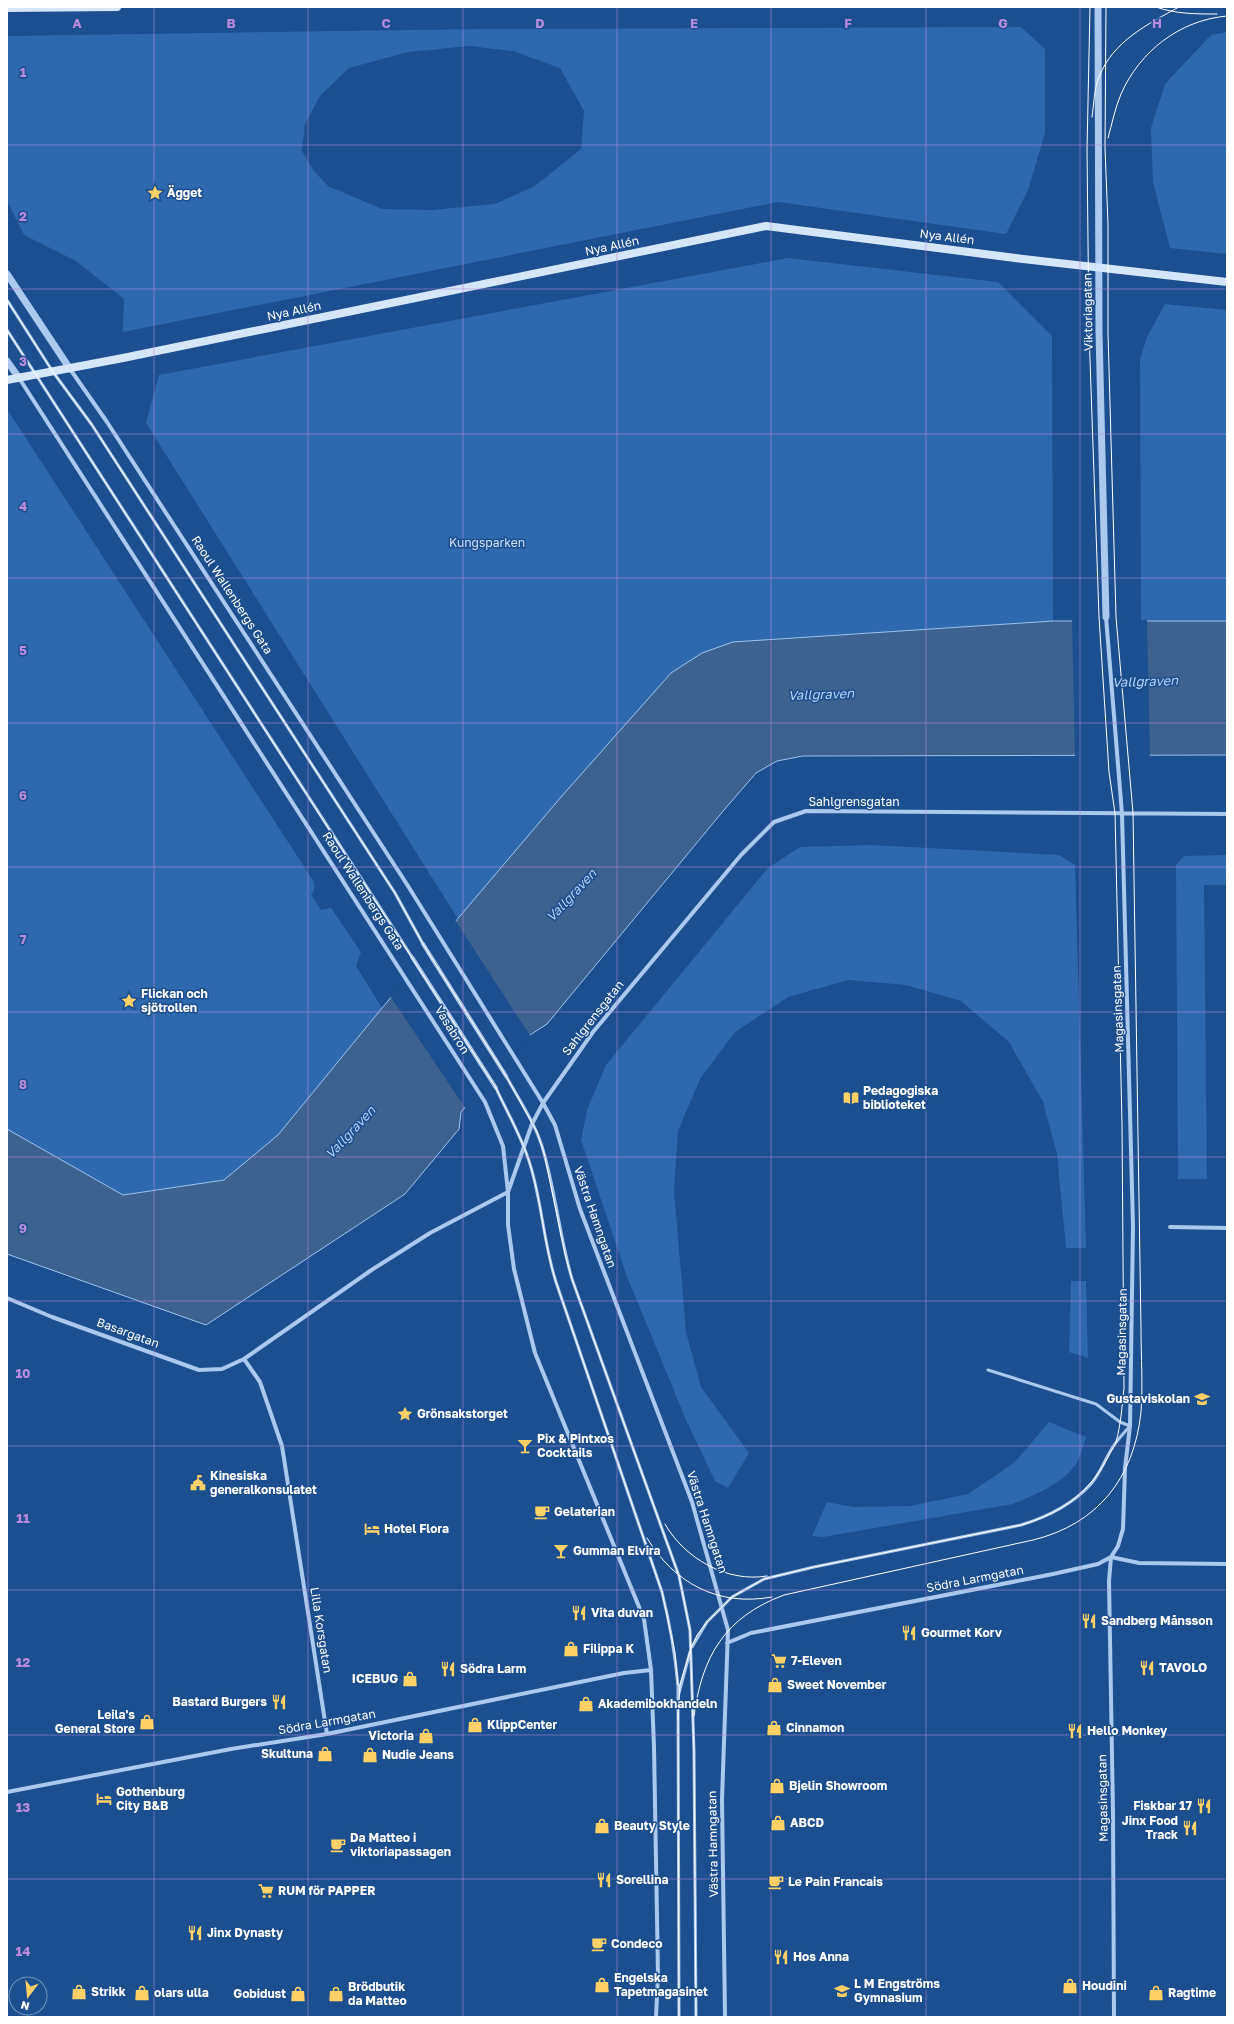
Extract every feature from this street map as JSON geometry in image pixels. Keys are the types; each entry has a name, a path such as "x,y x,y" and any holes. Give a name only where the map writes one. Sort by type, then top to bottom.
{"main road":[{"path":"7,8 117,7"},
{"name":"Nya Allén","path":"7,380 70,369 766,226 1098,268 1227,282"}],"street":[{"name":"Viktoriagatan","path":"1098,7 1098,268 1106,617"},
{"name":"Raoul Wallenbergs Gata","path":"7,274 115,434 408,886 435,932 518,1063"},
{"name":"Raoul Wallenbergs Gata","path":"7,361 401,969"},
{"name":"Magasinsgatan","path":"1106,617 1122,814 1133,1226 1130,1426 1123,1529 1118,1546 1111,1557 1108,1612 1113,1813 1114,2017"},
{"name":"Sahlgrensgatan","path":"532,1124 543,1103 593,1032 741,855 774,822 806,811 1227,814"},
{"name":"Vasabron","path":"423,944 506,1076"},
{"name":"Vasabron","path":"412,956 496,1088"},
{"name":"Vasabron","path":"401,969 485,1102 503,1146 508,1192"},
{"name":"Västra Hamngatan","path":"518,1063 543,1103 555,1126 580,1209 692,1502 728,1630 722,1799 725,2017"},
{"path":"532,1124 508,1192 508,1225 514,1269 535,1353 644,1619 651,1670 658,1975 656,2017"},
{"path":"244,1359 370,1271 468,1212 508,1192"},
{"path":"1170,1227 1227,1228"},
{"name":"Basargatan","path":"7,1298 52,1317 199,1370 222,1369 244,1359"},
{"name":"Lilla Korsgatan","path":"244,1359 260,1382 282,1446 327,1734"},
{"path":"1111,1557 1139,1563 1227,1564"},
{"name":"Södra Larmgatan","path":"727,1643 751,1633 1053,1574 1098,1564 1111,1557"},
{"name":"Södra Larmgatan","path":"7,1792 246,1747 327,1734 624,1673 651,1670"}],"lane":[{"path":"7,300 53,372 92,425 391,886 423,944"},
{"path":"7,330 412,956"},
{"path":"506,1076 532,1124 544,1153 565,1254 572,1279 679,1576 683,1591 691,1648 694,1750 696,2017"},
{"path":"496,1088 529,1159 548,1258 665,1605 675,1653 678,1718 679,2017"},
{"path":"678,1718 680,1684 691,1648 707,1622 732,1597 764,1579 1040,1519 1073,1500 1091,1484 1111,1451 1130,1426 1120,1422 1096,1404 988,1370"}],"green space":[{"path":"1021,27 1045,49 1045,133 1028,190 1006,234 778,202 123,332 124,299 76,261 24,235 7,201 7,36 482,29","holes":["469,46 513,51 560,68 584,111 581,149 535,186 495,204 432,210 382,209 328,186 314,171 302,151 305,124 320,96 349,68 408,52"]},
{"path":"1227,32 1227,254 1170,248 1153,182 1151,128 1165,84 1211,35"},
{"name":"Kungsparken","path":"788,258 998,282 1052,336 1053,621 733,642 702,653 671,674 561,797 458,919 146,423 159,375"},
{"path":"1165,304 1227,310 1227,621 1141,622 1140,359 1147,337"},
{"path":"7,409 314,882 314,891 311,894 321,910 331,908 361,952 356,966 382,1008 278,1135 224,1180 123,1195 7,1129"},
{"path":"872,845 1059,855 1075,865 1086,1248 1066,1248 1057,1154 1043,1102 1009,1042 961,1001 906,985 848,980 788,997 735,1032 700,1079 678,1131 674,1191 686,1332 701,1387 749,1453 728,1488 715,1481 686,1420 626,1274 581,1140 587,1110 606,1065 768,868 800,847"},
{"path":"1227,855 1227,885 1204,885 1207,1179 1178,1179 1176,865 1184,856"},
{"path":"1071,1281 1086,1281 1088,1358 1069,1352"},
{"path":"1049,1422 1086,1437 1077,1463 1071,1471 1048,1488 1013,1504 823,1537 812,1536 827,1502 853,1507 910,1506 968,1494 1014,1463"}],"water":[{"name":"Vallgraven","path":"1053,621 1227,621 1227,755 803,756 777,761 756,773 547,1024 527,1037 461,1112 459,1129 405,1194 206,1325 7,1254 7,1129 123,1195 224,1180 278,1135 382,1008 561,797 671,673 702,653 733,642"}],"pier":[{"path":"1072,619 1147,620 1150,757 1075,757"},
{"path":"455,920 531,1037 466,1109 390,996"}],"tram line":[{"path":"678,1719 680,1684 691,1648 697,1635 707,1622 732,1597 764,1579 814,1567 1021,1525 1036,1520 1062,1507 1084,1490 1102,1467 1115,1445 1118,1435 1124,1388 1122,1124 1115,813 1109,772 1099,617 1089,331 1087,150 1090,7"},
{"path":"694,1716 703,1675 710,1657 720,1641 732,1627 746,1615 764,1604 784,1595 1033,1540 1056,1533 1076,1523 1094,1510 1109,1495 1121,1477 1130,1458 1137,1436 1141,1412 1142,1381 1133,813 1116,617 1108,333 1108,224 1105,148 1106,7"},
{"path":"1156,7 1193,14 1217,14"},
{"path":"1092,117 1097,82 1105,64 1113,53 1144,27 1179,7"},
{"path":"1108,138 1115,110 1121,94 1129,78 1150,51 1178,31 1193,24 1227,16"},
{"path":"7,300 53,372 92,425 395,893 423,944 506,1076 537,1132 544,1153 565,1254 572,1279 679,1576 690,1630 694,1751 696,2017"},
{"path":"7,330 496,1088 518,1133 529,1161 537,1191 548,1252 556,1282 662,1592 675,1653 678,1685"},
{"path":"665,1524 683,1547 708,1565 722,1572 737,1576 767,1576"},
{"path":"647,1538 670,1568 699,1588 716,1595 733,1598 752,1599 772,1597"},
{"path":"678,1713 679,2017"}],"place":[{"name":"Ägget","path":"155,193"},
{"name":"Flickan och sjötrollen","path":"129,1001"},
{"name":"Pedagogiska biblioteket","path":"851,1098"},
{"name":"Gustaviskolan","path":"1202,1399"},
{"name":"Grönsakstorget","path":"405,1414"},
{"name":"Pix & Pintxos Cocktails","path":"525,1446"},
{"name":"Kinesiska generalkonsulatet","path":"198,1483"},
{"name":"Gelaterian","path":"542,1512"},
{"name":"Hotel Flora","path":"372,1529"},
{"name":"Gumman Elvira","path":"561,1551"},
{"name":"Vita duvan","path":"579,1613"},
{"name":"Sandberg Månsson","path":"1089,1621"},
{"name":"Gourmet Korv","path":"909,1633"},
{"name":"Filippa K","path":"571,1649"},
{"name":"7-Eleven","path":"779,1661"},
{"name":"TAVOLO","path":"1147,1668"},
{"name":"Södra Larm","path":"448,1669"},
{"name":"ICEBUG","path":"410,1679"},
{"name":"Sweet November","path":"775,1685"},
{"name":"Bastard Burgers","path":"279,1702"},
{"name":"Akademibokhandeln","path":"586,1704"},
{"name":"Leila's General Store","path":"147,1722"},
{"name":"KlippCenter","path":"475,1725"},
{"name":"Cinnamon","path":"774,1728"},
{"name":"Hello Monkey","path":"1075,1731"},
{"name":"Victoria","path":"426,1736"},
{"name":"Skultuna","path":"325,1754"},
{"name":"Nudie Jeans","path":"370,1755"},
{"name":"Bjelin Showroom","path":"777,1786"},
{"name":"Gothenburg City B&B","path":"104,1799"},
{"name":"Fiskbar 17","path":"1204,1806"},
{"name":"ABCD","path":"778,1823"},
{"name":"Beauty Style","path":"602,1826"},
{"name":"Jinx Food Track","path":"1190,1828"},
{"name":"Da Matteo i viktoriapassagen","path":"338,1845"},
{"name":"Sorellina","path":"604,1880"},
{"name":"Le Pain Francais","path":"776,1882"},
{"name":"RUM för PAPPER","path":"266,1891"},
{"name":"Jinx Dynasty","path":"195,1933"},
{"name":"Condeco","path":"599,1944"},
{"name":"Hos Anna","path":"781,1957"},
{"name":"Engelska Tapetmagasinet","path":"602,1985"},
{"name":"Houdini","path":"1070,1986"},
{"name":"L M Engströms Gymnasium","path":"842,1991"},
{"name":"Strikk","path":"79,1992"},
{"name":"olars ulla","path":"142,1993"},
{"name":"Ragtime","path":"1156,1993"},
{"name":"Gobidust","path":"298,1994"},
{"name":"Brödbutik da Matteo","path":"336,1994"}]}
